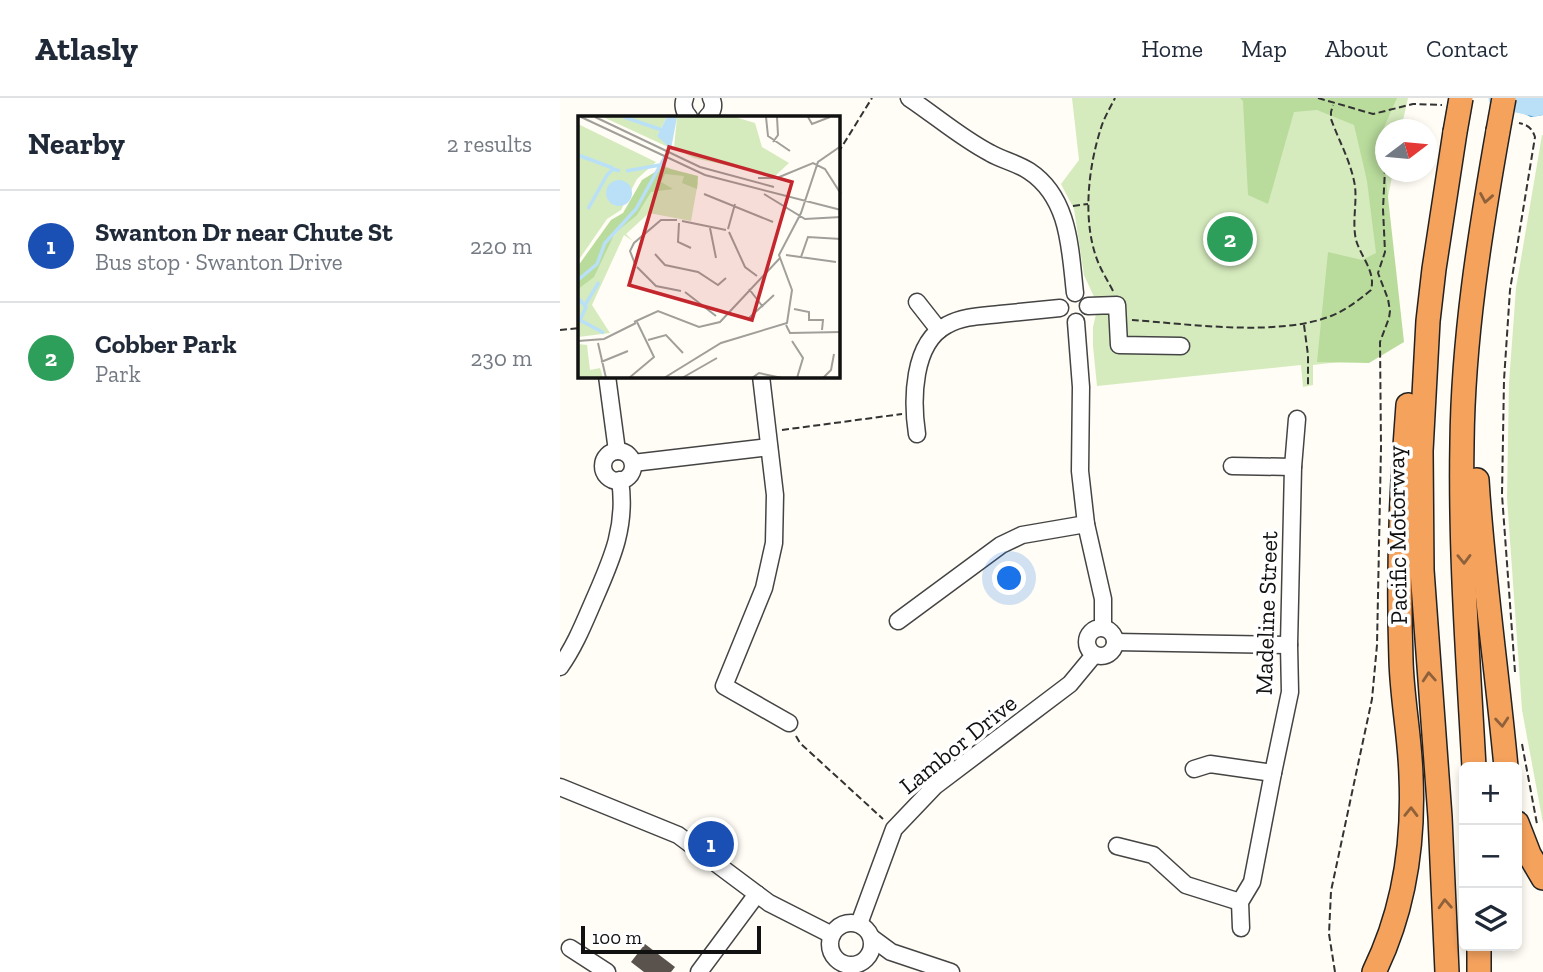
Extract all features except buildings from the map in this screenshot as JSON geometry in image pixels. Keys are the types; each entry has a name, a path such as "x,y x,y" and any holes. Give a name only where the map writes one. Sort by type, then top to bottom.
{"highway":[{"path":"1474,762 1465,615 1462,442 1467,344 1483,220 1505,126 1504,98"},
{"name":"Pacific Motorway","path":"1447,972 1441,830 1420,513 1420,450 1428,321 1455,132 1455,103"},
{"path":"1374,972 1388,942 1399,907 1411,832 1411,775 1402,681 1400,559 1411,366 1428,321"},
{"path":"1462,442 1476,468 1484,572 1498,676 1506,762"},
{"path":"1527,825 1529,854 1543,878"},
{"path":"1479,951 1479,972"}],"street":[{"path":"685,98 683,104 687,116"},
{"path":"708,116 713,106 711,98"},
{"path":"909,98 992,155 1020,166 1044,183 1062,212 1069,238 1075,293"},
{"path":"1075,293 1084,297 1088,306 1084,318 1076,322 1067,320 1060,313 1064,298 1075,293"},
{"path":"917,302 939,330"},
{"path":"1088,306 1117,312 1119,345 1181,346"},
{"path":"917,434 915,418 918,367 933,335 952,323 972,317 1060,308"},
{"path":"1076,322 1081,387 1080,471 1086,524 1102,599 1103,628"},
{"path":"607,378 617,451"},
{"path":"761,378 776,512 772,558 756,610 724,686 789,723"},
{"name":"Madeline Street","path":"1241,928 1240,902 1252,882 1290,692 1293,467 1297,419"},
{"path":"633,463 768,439"},
{"path":"617,451 626,453 633,463 631,474 620,480 608,475 604,467 606,458 617,451"},
{"path":"1232,466 1293,467"},
{"path":"560,667 576,641 616,545 622,513 620,480"},
{"path":"898,621 1001,545 1022,535 1086,524"},
{"path":"1094,655 1086,645 1088,636 1094,629 1103,628 1112,633 1115,642 1289,645"},
{"name":"Lambor Drive","path":"859,924 894,829 935,786 1070,684 1094,655 1106,656 1114,648 1115,642"},
{"path":"1194,769 1210,764 1273,773"},
{"path":"560,787 678,835 757,894 785,912 832,935"},
{"path":"1117,846 1153,855 1186,885 1240,902"},
{"path":"699,972 757,894"},
{"path":"918,972 885,961 865,961 852,965 838,961 830,949 832,935 836,928 843,924 859,924 891,952 951,972"},
{"path":"865,961 872,950 872,938"},
{"path":"570,948 607,972"}],"path":[{"path":"840,150 872,98"},
{"path":"1115,98 1101,126 1094,160 1090,225 1097,262 1113,291 1117,312 1238,327 1304,324 1349,307 1371,290 1371,274 1358,247 1354,226 1354,181 1331,119 1333,104"},
{"path":"1318,98 1373,114 1413,104 1455,103"},
{"path":"1505,126 1529,126 1535,137 1510,290 1504,380 1502,495 1515,674"},
{"path":"1335,972 1329,934 1331,891 1372,699 1377,645 1380,342 1390,311 1378,273 1385,252 1384,182"},
{"path":"1062,212 1077,205 1090,204"},
{"path":"1304,324 1308,387"},
{"path":"560,330 578,328"},
{"path":"768,439 903,414 915,418"},
{"path":"789,723 800,743 894,829"},
{"path":"1521,738 1527,825"}],"green space":[{"path":"1072,98 1408,98 1403,119 1375,119 1375,182 1391,182 1375,262 1365,359 1313,365 1313,385 1303,387 1301,365 1097,386 1093,346 1095,299 1084,275 1074,209 1061,184 1079,160"},
{"path":"1240,98 1397,98 1388,119 1375,119 1375,182 1386,182 1404,342 1369,363 1317,362 1328,252 1362,260 1376,253 1367,181 1354,125 1317,110 1294,112 1268,204 1248,195 1243,101"},
{"path":"1542,135 1543,823 1522,710 1507,498 1509,383 1516,288"}],"water":[{"path":"1521,98 1543,98 1543,114 1531,116 1519,110"}],"waterway":[{"path":"1499,98 1535,106 1543,104"}],"place":[{"name":"Cobber Park","path":"1230,239"},
{"name":"Swanton Dr near Chute St","path":"711,844"}]}
